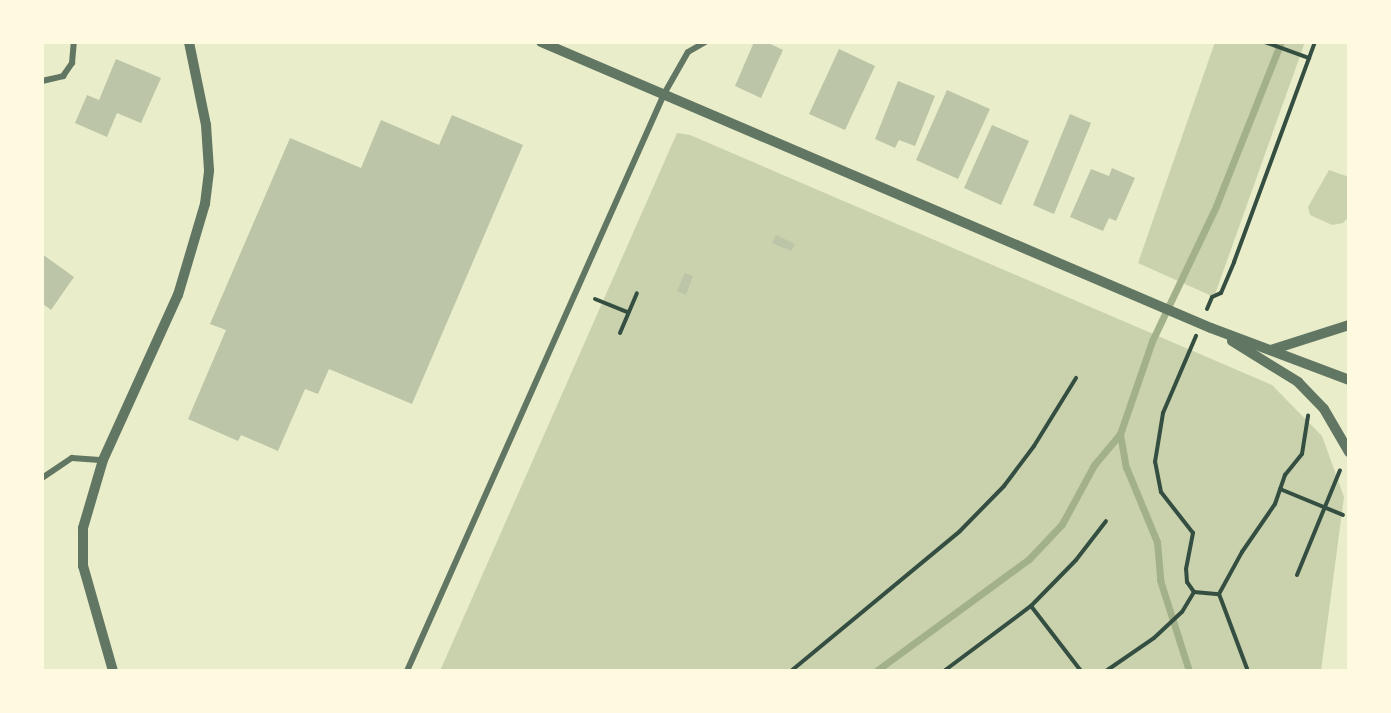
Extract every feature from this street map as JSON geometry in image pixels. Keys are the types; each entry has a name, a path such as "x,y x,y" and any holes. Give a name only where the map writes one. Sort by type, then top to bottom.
{"street":[{"path":"42,81 63,76 72,63 74,42"},
{"path":"113,671 83,566 83,528 103,460 178,295 205,204 208,170 206,125 189,42"},
{"path":"541,42 1205,327 1349,380"},
{"path":"406,671 664,94 688,52 705,42"},
{"path":"1270,350 1349,326"},
{"path":"1205,327 1298,382 1324,409 1349,452"},
{"path":"42,478 72,458 103,460"}],"path":[{"path":"1265,42 1308,58"},
{"path":"1204,317 1212,297 1221,293 1234,262 1315,42"},
{"path":"620,333 637,293"},
{"path":"595,299 628,312"},
{"path":"1194,592 1187,582 1186,569 1193,533 1161,492 1155,462 1163,413 1205,327"},
{"path":"791,671 960,531 1004,486 1034,446 1076,378"},
{"path":"1219,594 1305,447 1304,419 1310,412"},
{"path":"1297,575 1340,470"},
{"path":"1280,489 1343,515"},
{"path":"944,671 1031,606 1076,560 1106,521"},
{"path":"1194,592 1219,594"},
{"path":"1106,671 1155,638 1182,612 1194,592"},
{"path":"1219,594 1248,671"},
{"path":"1031,606 1081,671"}],"green space":[{"path":"1215,42 1305,42 1214,297 1138,263"},
{"path":"677,133 690,135 1272,385 1322,436 1344,497 1321,671 440,671"},
{"path":"1329,170 1349,177 1349,217 1343,223 1332,225 1310,215 1308,207"}],"building":[{"path":"754,42 766,42 783,50 761,98 735,86"},
{"path":"839,49 875,66 845,130 809,114"},
{"path":"116,59 161,78 141,123 117,113 107,137 75,123 87,95 99,100"},
{"path":"898,81 935,96 915,146 899,140 895,148 875,139"},
{"path":"947,90 990,109 958,179 916,160"},
{"path":"1070,114 1091,123 1054,214 1033,205"},
{"path":"452,115 523,145 412,404 329,369 318,394 305,389 278,451 241,435 238,441 188,419 226,330 210,324 290,138 361,168 381,120 439,145"},
{"path":"992,125 1029,141 1001,205 964,188"},
{"path":"1112,168 1135,178 1116,221 1109,218 1103,231 1070,217 1091,169 1109,176"},
{"path":"776,235 795,244 791,251 772,243"},
{"path":"42,254 74,277 51,310 42,303"},
{"path":"685,273 693,276 686,295 677,291"}],"waterway":[{"path":"876,671 1029,559 1062,524 1094,465 1120,434 1152,341 1216,206 1281,42"},
{"path":"1120,434 1126,467 1157,542 1160,580 1189,671"}]}
